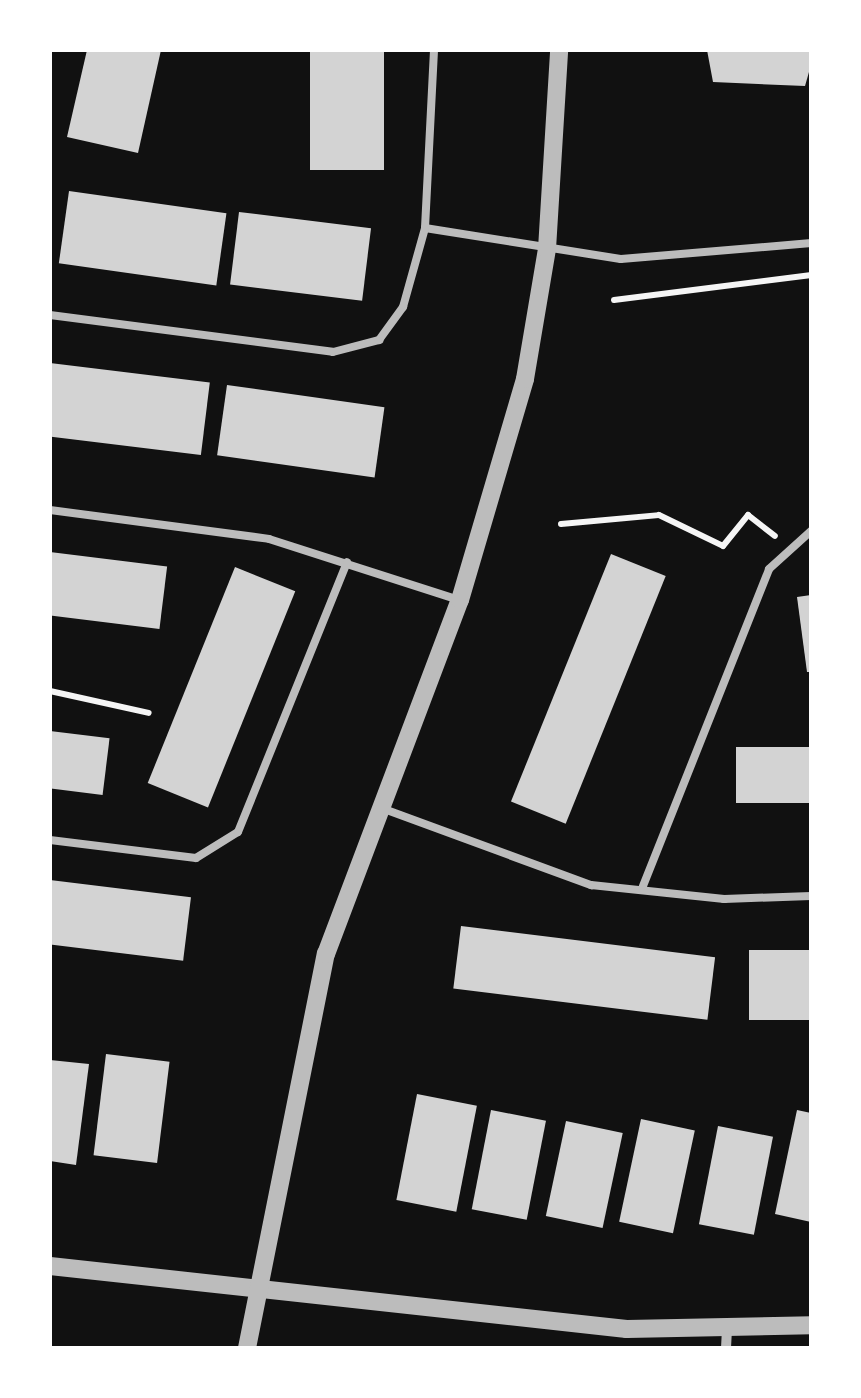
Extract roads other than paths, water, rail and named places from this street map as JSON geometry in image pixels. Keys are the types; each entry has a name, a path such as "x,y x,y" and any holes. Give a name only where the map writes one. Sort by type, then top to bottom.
{"street":[{"path":"247,1348 326,954 375,806 460,600 525,379 548,249 559,50"},
{"path":"50,1266 256,1294 727,1340 811,1325"}],"lane":[{"path":"50,315 360,350 404,307 426,228 434,50"},
{"path":"426,228 621,259 811,243"},
{"path":"50,510 268,539 460,600"},
{"path":"643,886 769,569 788,546 811,531"},
{"path":"50,840 196,858 238,832 347,562"},
{"path":"375,806 591,885 643,886 724,899 811,896"}]}
